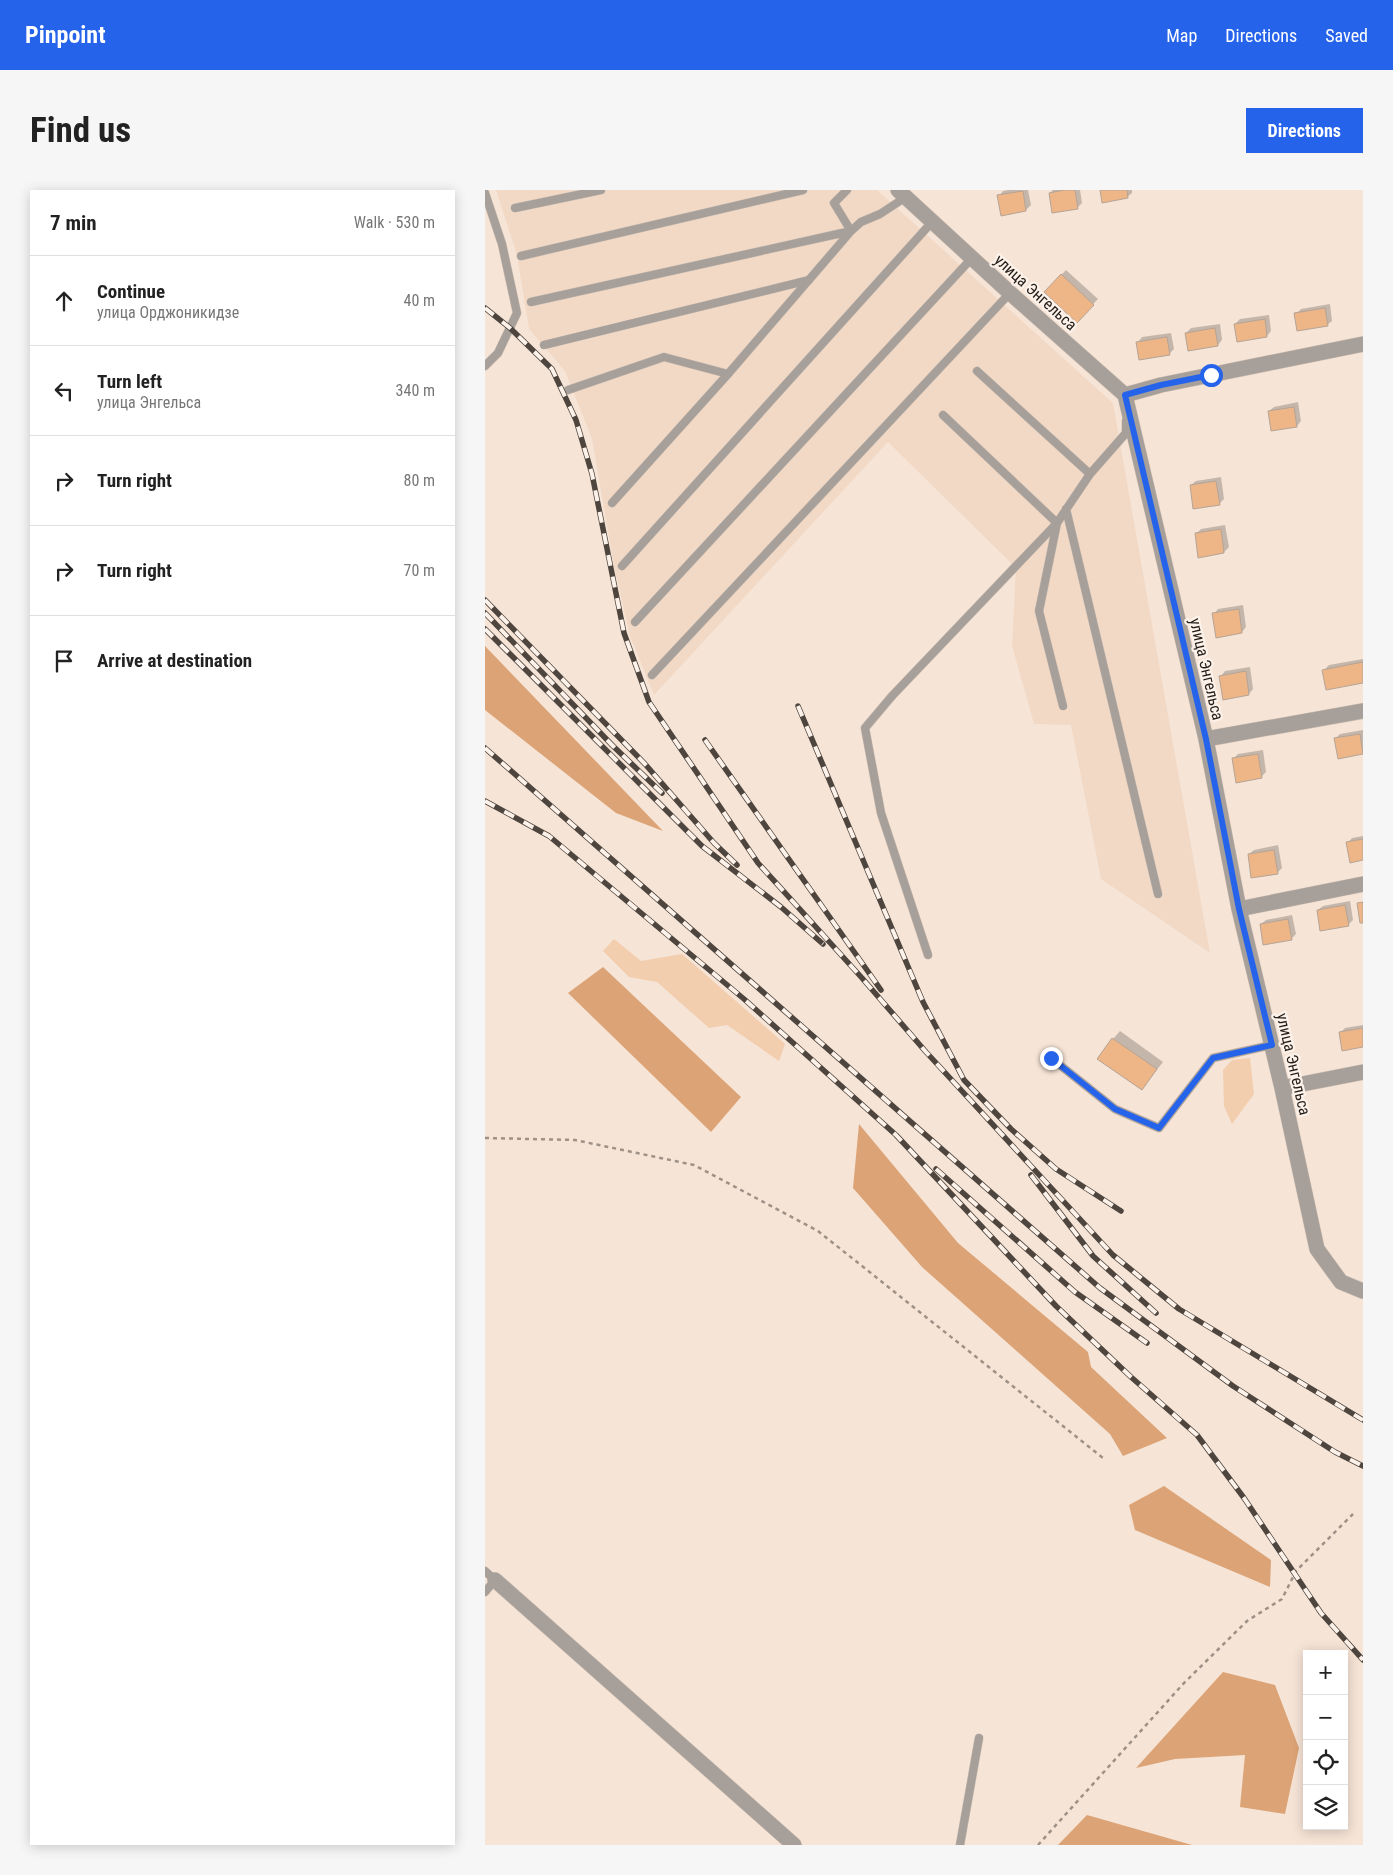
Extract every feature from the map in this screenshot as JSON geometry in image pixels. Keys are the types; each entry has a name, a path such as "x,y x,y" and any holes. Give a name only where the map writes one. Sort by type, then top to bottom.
{"street":[{"name":"улица Энгельса","path":"901,192 971,258 1125,395 1206,739 1239,909 1282,1088 1317,1250 1341,1282 1363,1290"},
{"path":"1125,395 1161,385 1363,344"},
{"path":"1206,739 1363,711"},
{"path":"1239,909 1363,884"},
{"path":"1282,1088 1363,1072"},
{"path":"490,1576 794,1845"}],"lane":[{"path":"515,208 601,190"},
{"path":"521,256 803,190"},
{"path":"847,190 834,203 851,231"},
{"path":"612,503 728,374 851,231 861,222 880,214 901,192"},
{"path":"485,193 502,244 517,312 498,354 485,366"},
{"path":"623,566 932,222"},
{"path":"531,302 851,231"},
{"path":"635,622 971,258"},
{"path":"544,345 809,280"},
{"path":"652,675 1010,293"},
{"path":"567,390 664,356 728,374"},
{"path":"977,371 1090,474"},
{"path":"928,955 881,813 865,728 892,696 1057,523 1090,474 1126,433 1125,395"},
{"path":"943,415 1057,523"},
{"path":"1066,509 1158,894"},
{"path":"1057,523 1039,611 1063,706"},
{"path":"1051,1058 1115,1109 1159,1128 1213,1058 1272,1045"},
{"path":"485,1592 490,1576"},
{"path":"960,1845 979,1738"}],"path":[{"path":"485,1138 575,1140 695,1164 819,1230 1103,1458"},
{"path":"1038,1845 1184,1683 1247,1621 1282,1599 1296,1571 1353,1514"}],"shaded area":[{"path":"496,190 877,190 1113,403 1210,953 1101,879 1071,725 1034,724 1012,646 1016,568 888,442 654,695 630,636 614,566 592,439 565,371 529,329 517,255"},
{"path":"485,646 663,831 616,813 485,710"},
{"path":"614,939 641,961 682,954 785,1044 779,1061 727,1025 709,1028 657,982 629,977 603,951"},
{"path":"603,967 741,1097 711,1132 568,993"},
{"path":"1250,1058 1254,1094 1232,1124 1224,1106 1223,1070 1232,1060"},
{"path":"859,1124 958,1243 1088,1352 1091,1367 1167,1438 1123,1456 1110,1434 922,1267 853,1188"},
{"path":"1164,1486 1271,1560 1270,1587 1135,1530 1129,1505"},
{"path":"1223,1672 1275,1685 1299,1748 1285,1814 1240,1807 1245,1755 1175,1759 1136,1768"},
{"path":"1087,1815 1192,1845 1058,1845"}],"building":[{"path":"1075,190 1078,209 1052,213 1049,193"},
{"path":"1100,190 1127,190 1128,198 1102,203"},
{"path":"1023,191 1026,211 1001,216 997,195"},
{"path":"1061,274 1094,305 1077,323 1044,292"},
{"path":"1325,308 1328,326 1297,331 1294,313"},
{"path":"1265,319 1267,337 1237,342 1234,324"},
{"path":"1215,328 1218,346 1188,351 1185,333"},
{"path":"1167,337 1170,355 1139,360 1136,342"},
{"path":"1294,407 1297,427 1271,431 1268,411"},
{"path":"1216,481 1220,505 1193,509 1190,485"},
{"path":"1221,529 1224,553 1198,558 1195,533"},
{"path":"1239,609 1242,633 1216,638 1212,613"},
{"path":"1363,662 1363,683 1326,690 1322,670"},
{"path":"1246,671 1249,695 1223,700 1219,676"},
{"path":"1360,734 1363,754 1338,759 1334,738"},
{"path":"1258,754 1262,778 1236,783 1232,758"},
{"path":"1363,839 1363,860 1350,863 1346,842"},
{"path":"1274,850 1278,874 1251,878 1248,854"},
{"path":"1363,902 1363,923 1360,923 1357,903"},
{"path":"1345,905 1349,926 1320,931 1317,910"},
{"path":"1288,919 1292,940 1263,945 1260,924"},
{"path":"1363,1028 1363,1047 1342,1051 1339,1032"},
{"path":"1112,1038 1157,1069 1142,1090 1097,1059"}],"railway":[{"path":"485,308 510,328 552,369 576,420 592,474 624,633 649,702 758,863 926,1052 1113,1255 1179,1309 1363,1420"},
{"path":"485,600 645,764 714,843 737,865"},
{"path":"485,613 613,746 662,793"},
{"path":"485,629 702,846 781,907 823,944"},
{"path":"798,706 923,1002 964,1080 1011,1129 1056,1169 1121,1211"},
{"path":"705,740 881,990"},
{"path":"485,748 1100,1288 1233,1386 1335,1452 1363,1466"},
{"path":"485,801 549,836 744,999 896,1135 1056,1306 1131,1377 1197,1435 1244,1498 1321,1613 1363,1660"},
{"path":"936,1169 1075,1292 1147,1343"},
{"path":"1031,1175 1093,1256 1156,1313"}],"route":[{"path":"1051,1058 1115,1109 1159,1128 1213,1058 1272,1045 1239,909 1206,739 1125,395 1161,385 1211,375"}]}
